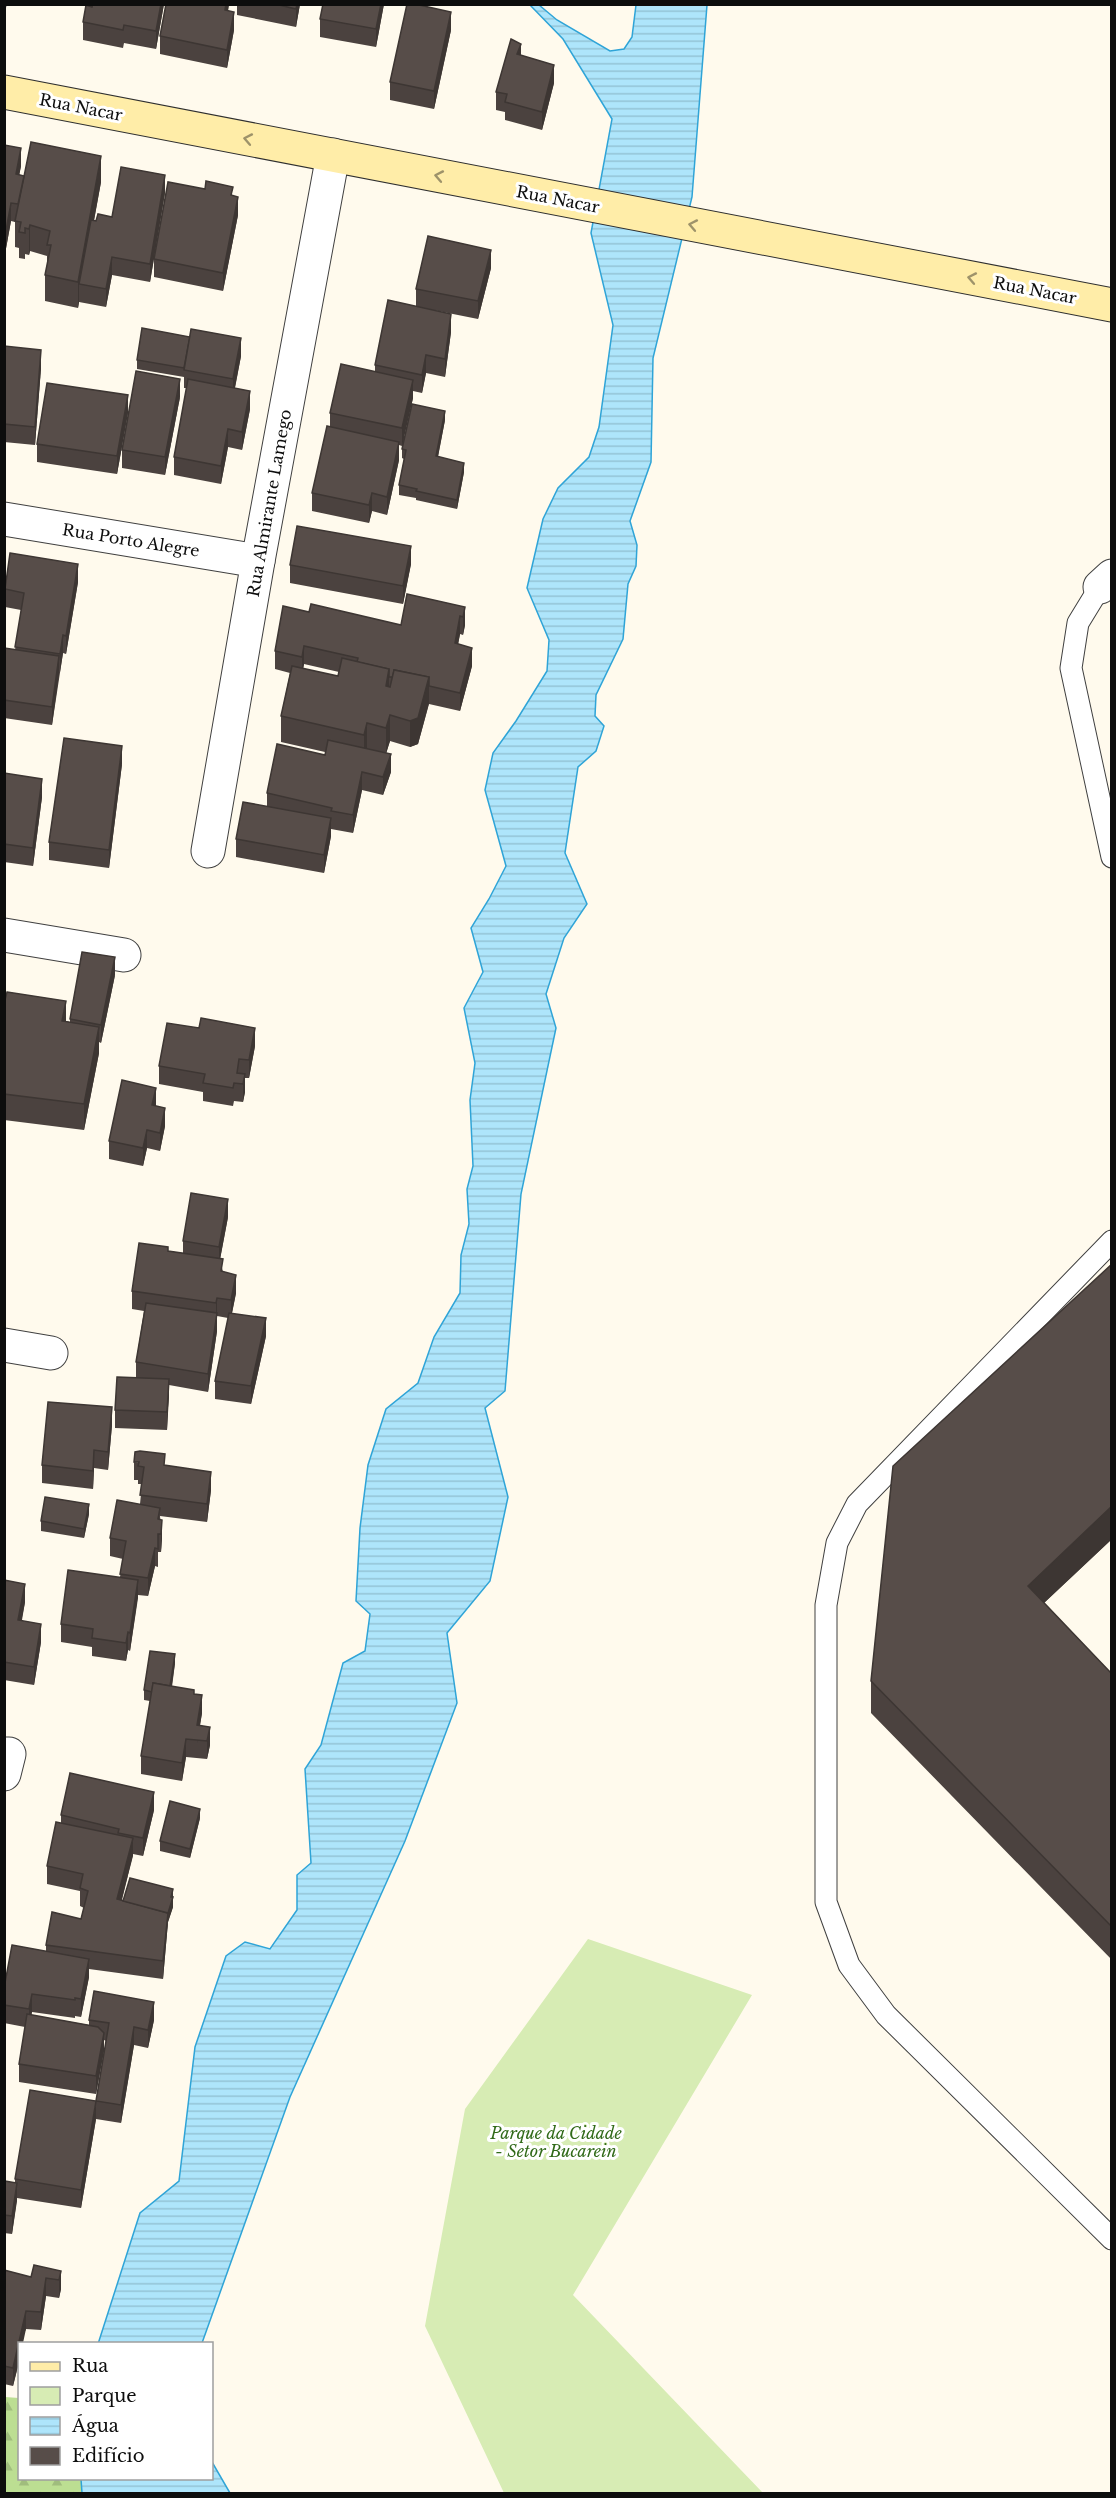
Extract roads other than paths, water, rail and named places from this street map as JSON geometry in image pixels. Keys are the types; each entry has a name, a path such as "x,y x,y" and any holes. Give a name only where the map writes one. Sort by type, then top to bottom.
{"main road":[{"name":"Rua Nacar","path":"4,92 1112,305"}],"street":[{"name":"Rua Almirante Lamego","path":"208,851 258,561 333,155"},
{"name":"Rua Porto Alegre","path":"4,519 258,561"},
{"path":"4,935 124,955"},
{"path":"4,1345 51,1353"}],"lane":[{"path":"1106,582 1078,623 1071,668 1112,857"},
{"path":"1112,1241 857,1504 837,1543 826,1605 826,1902 849,1965 886,2015 1112,2239"}],"water":[{"path":"530,5 539,5 557,20 610,51 624,49 632,37 636,5 707,5 692,197 653,358 651,462 630,521 637,545 636,566 628,584 623,639 596,695 595,716 604,726 596,751 578,767 565,853 587,904 564,938 546,994 556,1028 521,1194 505,1391 485,1408 508,1497 490,1581 447,1633 457,1703 405,1841 290,2097 202,2342 99,2342 140,2213 179,2181 195,2047 226,1956 245,1942 270,1949 297,1910 297,1875 311,1863 305,1769 321,1745 343,1663 365,1651 370,1614 356,1601 360,1528 368,1465 386,1409 418,1383 434,1337 460,1293 461,1255 469,1224 467,1189 473,1166 470,1100 475,1063 464,1008 483,972 471,928 506,866 485,790 493,753 547,671 549,640 527,588 543,519 558,488 589,457 599,427 613,325 591,233 612,119 563,39"},
{"path":"213,2464 230,2493 82,2493 81,2480 213,2480"}],"park label":[{"name":"Parque da Cidade - Setor Bucarein","path":"556,2142"}]}
